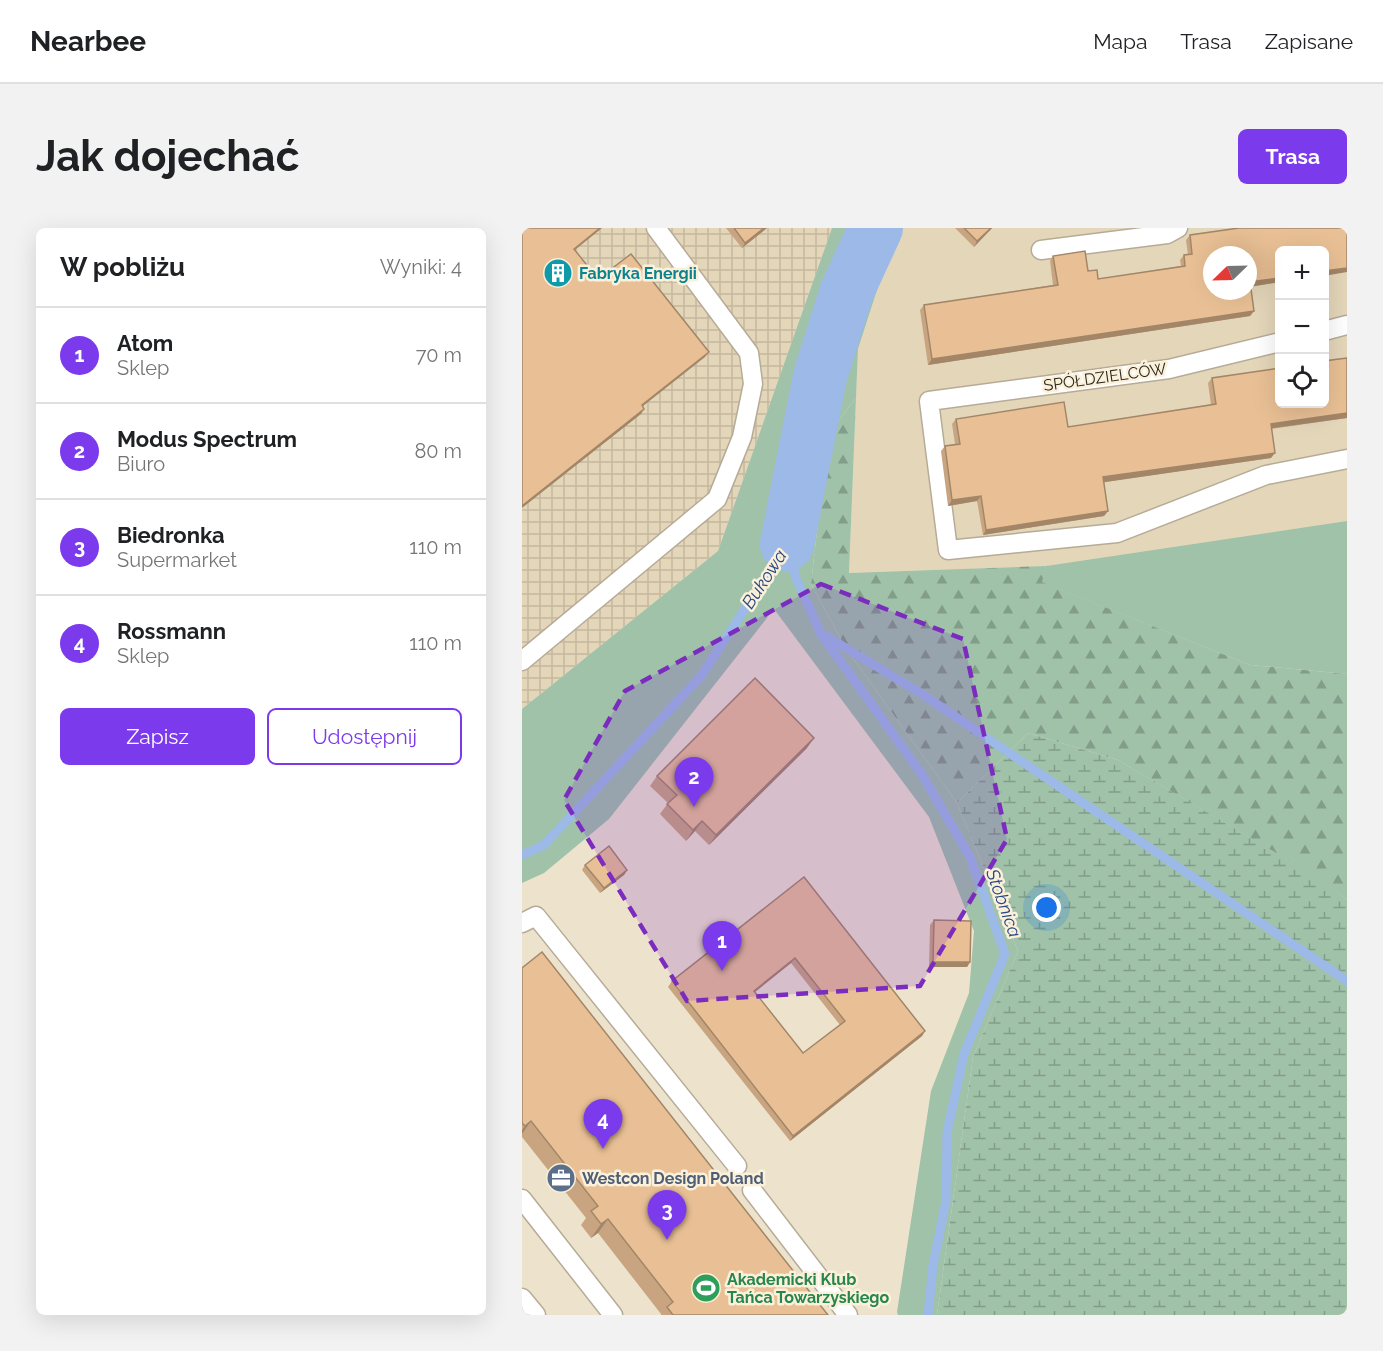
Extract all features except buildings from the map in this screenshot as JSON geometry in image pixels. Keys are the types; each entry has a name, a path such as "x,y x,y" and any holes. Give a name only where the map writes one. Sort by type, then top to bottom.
{"lane":[{"path":"522,661 717,499 742,437 753,384 749,353 656,228"},
{"path":"1041,250 1167,234 1178,228"},
{"path":"1329,330 1347,325"},
{"name":"SPÓŁDZIELCÓW","path":"1275,343 1169,369 928,401 948,550 1117,533 1266,475 1347,459"},
{"path":"522,923 536,916 737,1166"},
{"path":"752,1190 848,1315"},
{"path":"522,1199 613,1315"},
{"path":"522,1298 536,1315"}],"highlighted area":[{"path":"821,584 963,639 1007,839 920,986 687,1001 564,800 625,691"}],"shaded area":[{"path":"522,228 832,228 718,551 522,709"},
{"path":"897,228 1347,228 1347,521 1046,566 849,573 858,349"}],"green space":[{"path":"832,228 897,228 858,349 856,398 828,434 811,584 847,650 957,803 1018,951 973,1057 937,1315 898,1315 897,1312 931,1091 969,993 974,931 929,817 774,609 609,819 544,873 522,883 522,709 718,551"},
{"path":"856,398 849,573 1046,566 1042,582 1250,665 1347,674 1347,900 1323,881 1118,760 1028,733 957,803 847,650 811,584 828,434"},
{"path":"1347,521 1347,674 1250,665 1041,582 1046,566"},
{"path":"1028,733 1118,760 1324,881 1347,900 1347,1315 937,1315 973,1057 1018,951 957,803"}],"waterway":[{"name":"Bukowa","path":"787,544 820,376 847,291 876,228"},
{"name":"Stobnica","path":"787,544 796,578 821,634 921,773 970,857 1005,954 964,1054 947,1132 946,1201 933,1265 928,1315"},
{"name":"Bukowa","path":"522,855 544,845 701,676 787,544"},
{"path":"826,636 922,694 1347,981"}],"place":[{"name":"Fabryka Energii","path":"558,273"},
{"name":"Modus Spectrum","path":"694,807"},
{"name":"Atom","path":"722,971"},
{"name":"Rossmann","path":"603,1149"},
{"name":"Westcon Design Poland","path":"561,1178"},
{"name":"Biedronka","path":"667,1240"},
{"name":"Akademicki Klub Tańca Towarzyskiego","path":"706,1288"}]}
